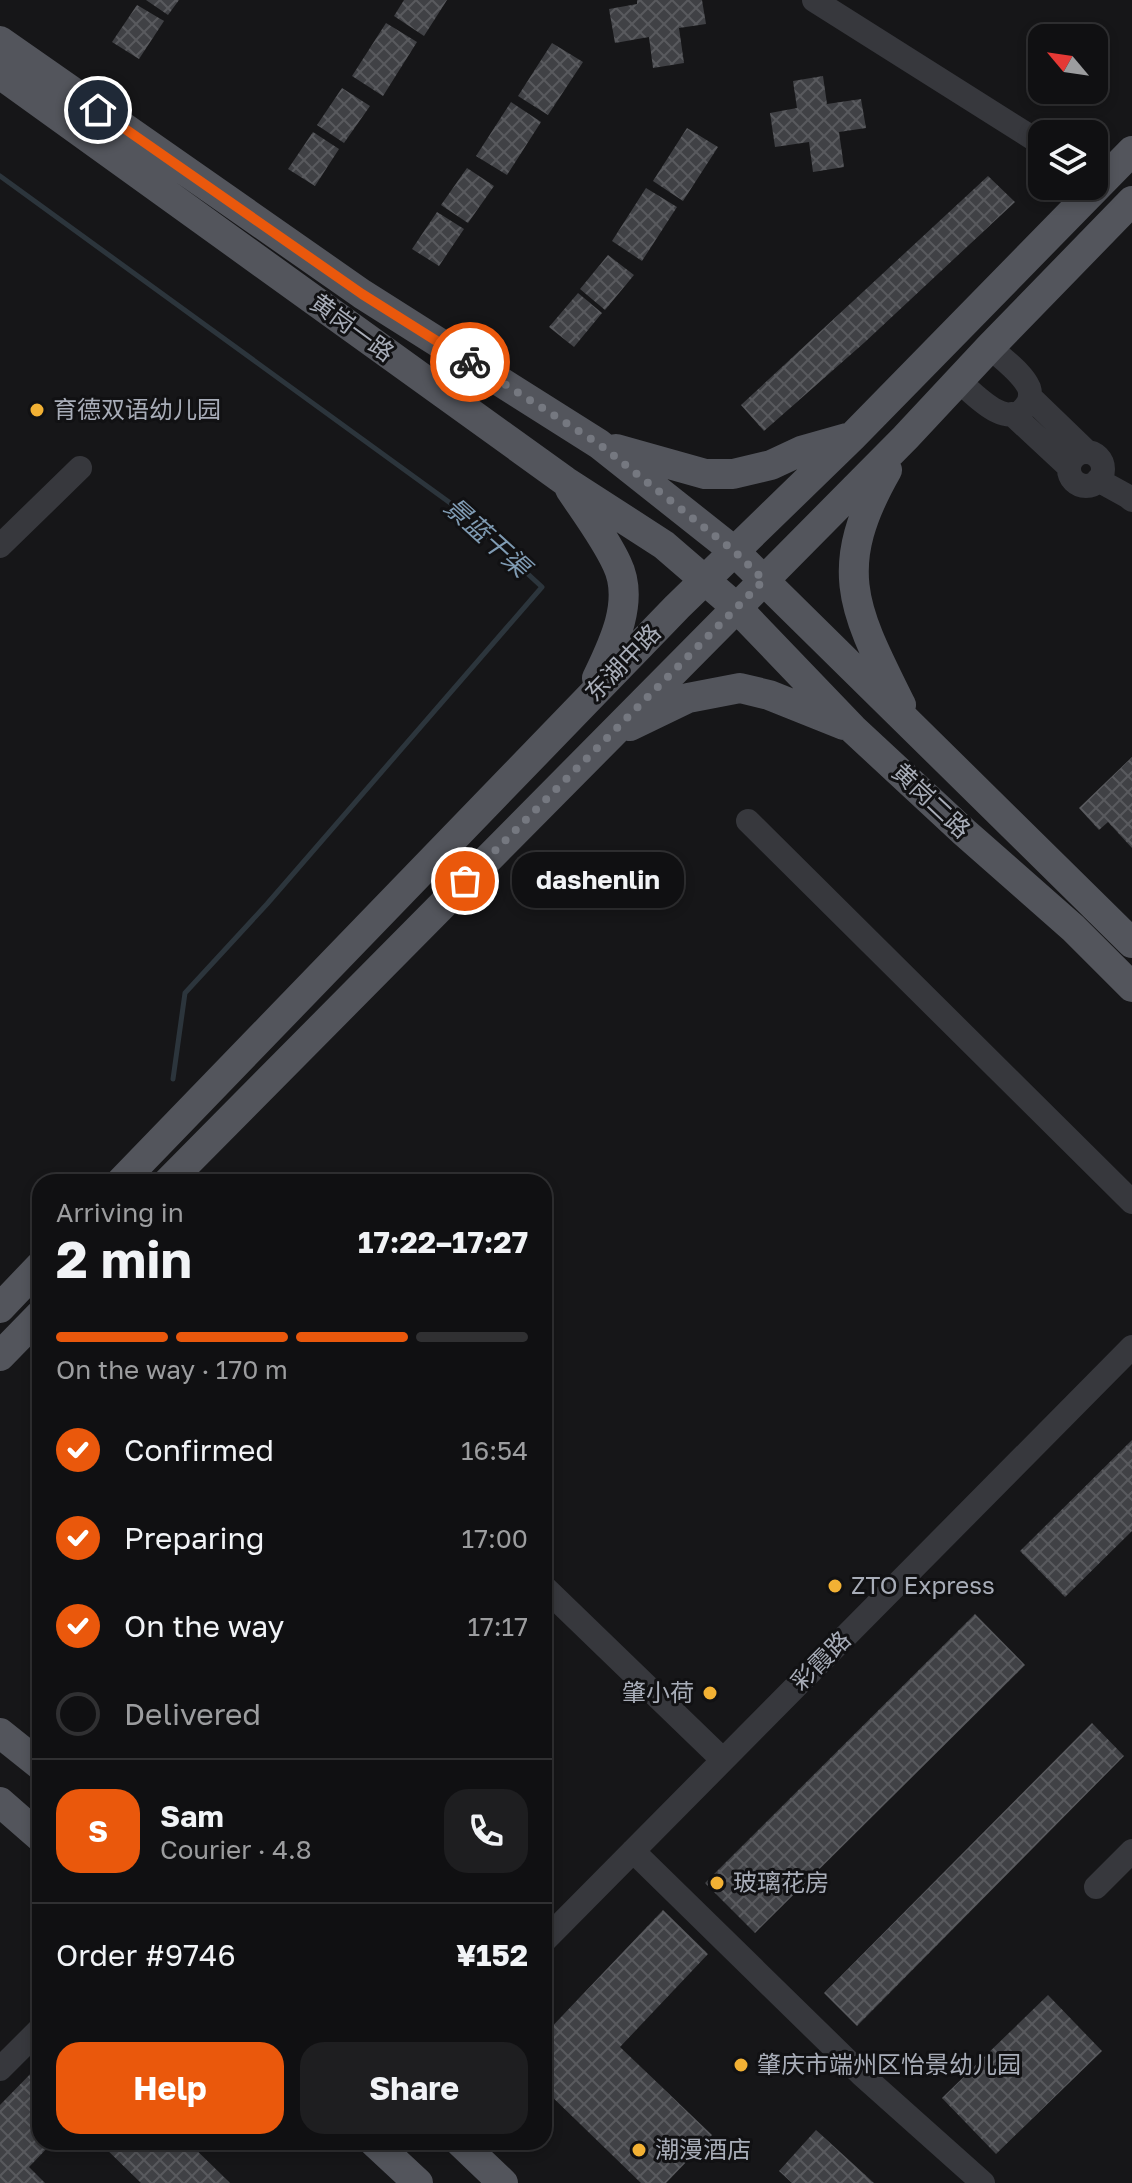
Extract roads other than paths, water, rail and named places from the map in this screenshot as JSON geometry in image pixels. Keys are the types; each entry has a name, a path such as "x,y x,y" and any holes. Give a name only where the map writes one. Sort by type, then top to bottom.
{"main road":[{"name":"黄岗一路","path":"0,41 362,294 599,444 734,551"},
{"name":"黄岗一路","path":"0,74 565,481 664,545 737,608"},
{"name":"东湖中路","path":"1108,171 1132,151"},
{"name":"东湖中路","path":"129,1174 587,699 901,387 1078,200"},
{"name":"东湖中路","path":"176,1174 905,438 990,347 1129,211"},
{"path":"901,387 929,412"},
{"path":"599,444 705,474 733,474 771,465 801,451 852,437"},
{"path":"905,438 872,497 859,530 852,571 861,621 913,728"},
{"path":"565,481 619,566 623,591 621,621 587,699"},
{"name":"黄岗二路","path":"734,551 1132,943"},
{"name":"黄岗二路","path":"737,608 853,729 1073,928 1132,987"},
{"path":"607,738 688,698 740,688 769,695 853,729"},
{"path":"548,739 577,767"},
{"path":"0,1308 32,1274"},
{"path":"0,1356 32,1323"},
{"path":"0,1733 32,1759"},
{"path":"0,1802 32,1830"},
{"path":"469,2150 503,2183"},
{"path":"390,2162 418,2183"}],"street":[{"path":"814,0 1028,135"},
{"path":"990,347 1023,380 1030,397 1078,459"},
{"path":"959,381 1002,414 1012,414 1025,408 1030,397"},
{"path":"1012,414 1078,459"},
{"path":"1078,459 1071,478 1080,485 1091,485 1098,480 1132,500"},
{"path":"0,546 80,468"},
{"path":"748,821 1132,1202"},
{"name":"彩霞路","path":"552,1933 1132,1347"},
{"path":"552,1595 723,1760"},
{"path":"633,1851 861,2074 983,2183"},
{"path":"1096,1887 1132,1851"},
{"path":"0,2069 32,2037"}],"waterway":[{"name":"景蓝干渠","path":"0,176 453,505 542,587 267,904 185,993 173,1079"}],"place":[{"name":"育德双语幼儿园","path":"37,410"},
{"name":"dashenlin","path":"465,881"},
{"name":"ZTO Express","path":"835,1586"},
{"name":"肇小荷","path":"710,1693"},
{"name":"玻璃花房","path":"717,1883"},
{"name":"肇庆市端州区怡景幼儿园","path":"741,2065"},
{"name":"潮漫酒店","path":"639,2150"}]}
